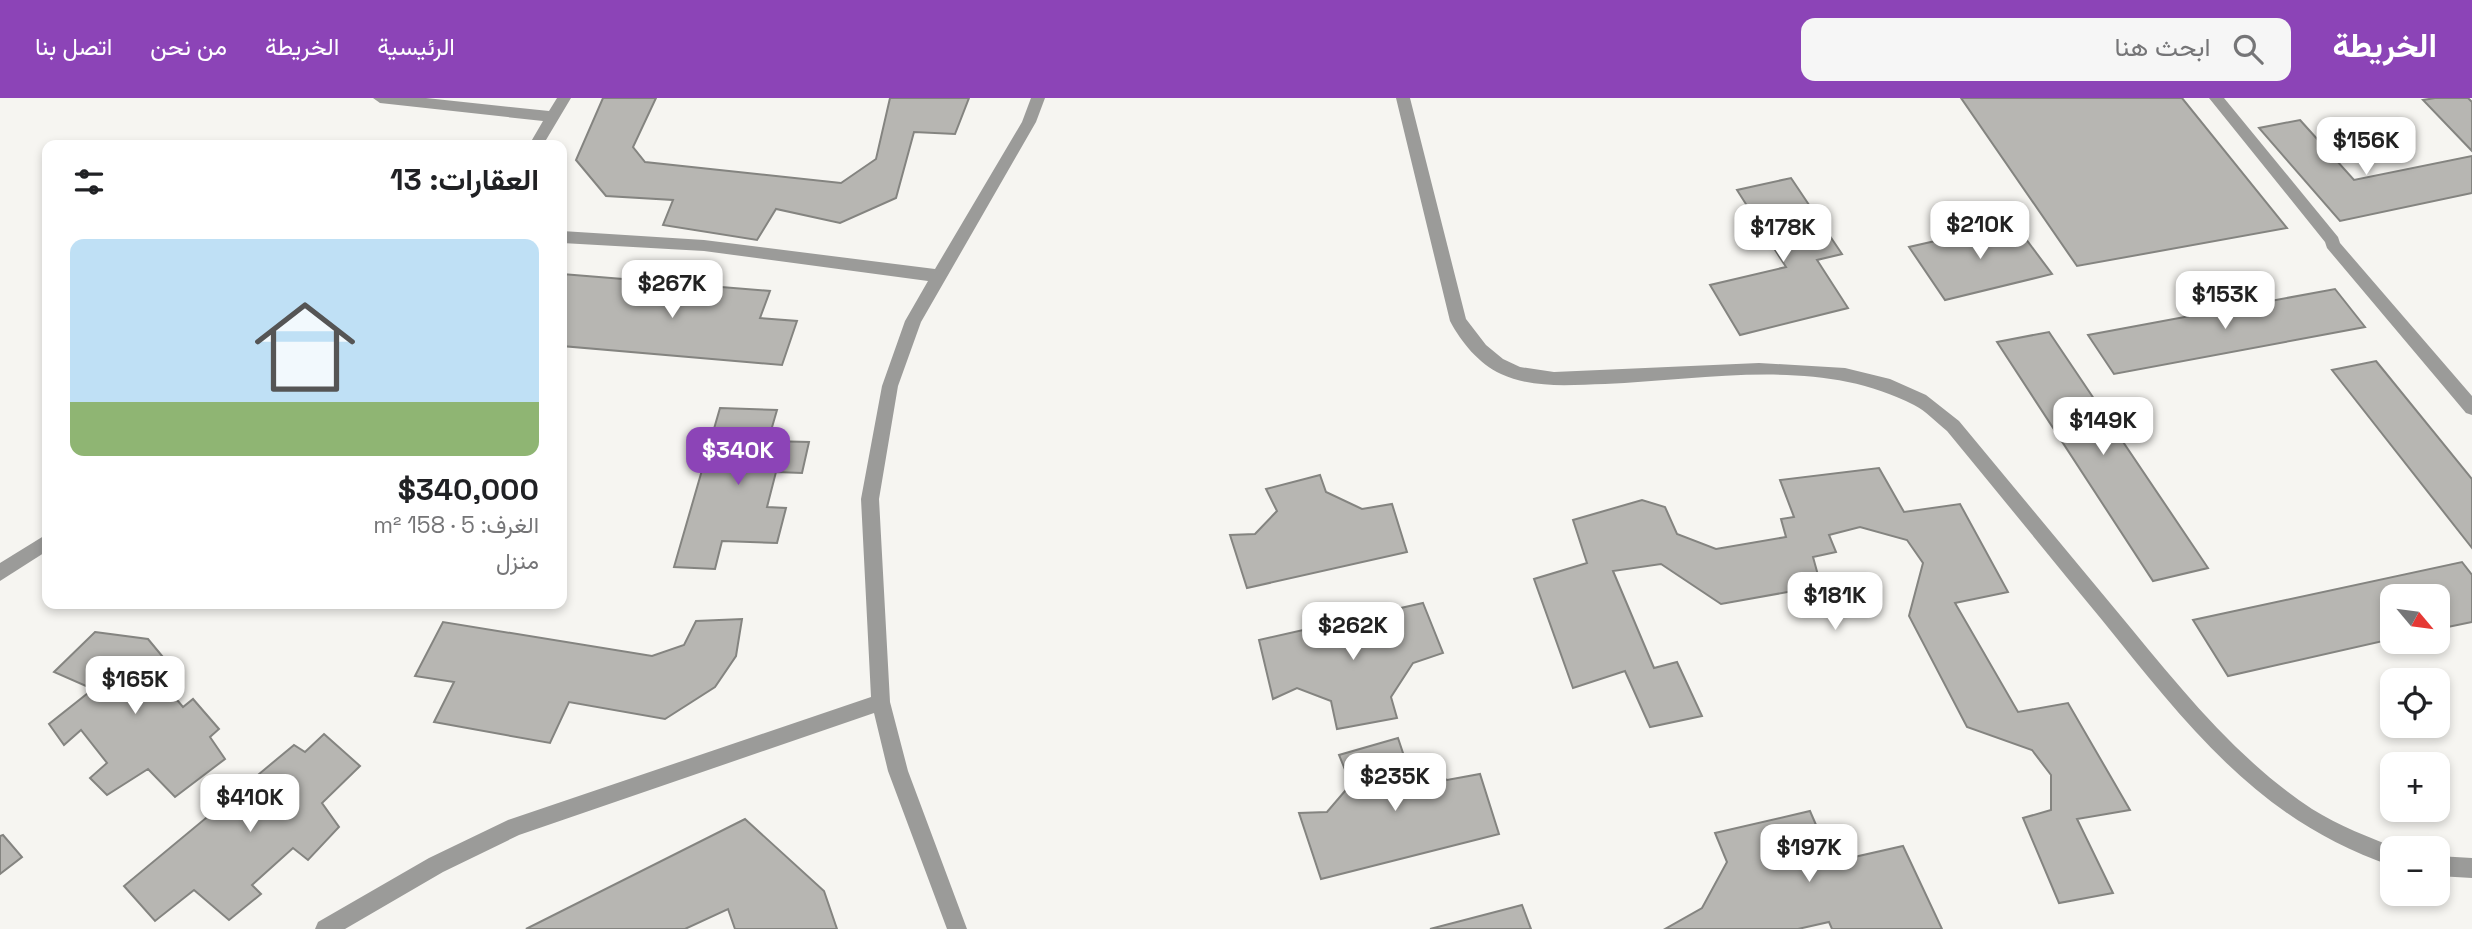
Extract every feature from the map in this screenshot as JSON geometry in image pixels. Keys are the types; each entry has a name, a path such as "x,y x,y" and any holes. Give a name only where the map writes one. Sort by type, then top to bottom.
{"street":[{"path":"380,98 552,117"},
{"path":"539,140 564,98"},
{"path":"957,929 898,771 881,702 870,499 890,386 913,321 1029,122 1038,98"},
{"path":"1403,98 1458,321 1476,345 1498,365 1534,378 1809,369 1842,372 1884,384 1921,400 1953,426 2203,729 2257,781 2301,812 2362,847 2380,852"},
{"path":"2216,98 2333,241 2332,244 2472,408"},
{"path":"567,237 627,239 939,276"},
{"path":"0,573 42,545"},
{"path":"325,929 436,865 515,827 881,702"},
{"path":"2450,867 2472,868"}],"building":[{"path":"603,98 656,98 633,147 645,162 841,183 876,159 890,98 969,98 955,134 914,132 896,198 840,223 776,209 757,240 663,225 673,200 606,196 576,160"},
{"path":"1961,98 2182,98 2287,228 2077,266"},
{"path":"2468,98 2472,102 2472,151 2423,100"},
{"path":"2300,120 2354,180 2472,156 2472,193 2340,221 2259,128"},
{"path":"1791,178 1842,254 1817,260 1848,308 1740,335 1710,285 1786,267 1737,190"},
{"path":"2014,223 2052,274 1945,300 1909,247"},
{"path":"567,274 770,291 760,318 797,321 782,365 567,346"},
{"path":"2335,289 2365,327 2114,374 2088,335"},
{"path":"2049,332 2208,568 2153,581 1997,342"},
{"path":"2376,361 2472,479 2472,548 2332,370"},
{"path":"720,408 777,410 768,441 809,442 802,473 776,472 767,507 786,508 777,543 722,541 715,569 674,567"},
{"path":"1879,468 1904,512 1960,504 2008,592 1955,603 2018,712 2068,703 2130,810 2077,819 2113,893 2059,903 2023,818 2051,810 2051,775 2032,750 1967,727 1909,616 1923,563 1907,540 1860,527 1829,535 1836,552 1813,557 1821,586 1721,604 1661,564 1613,571 1654,668 1677,662 1702,716 1650,727 1625,671 1573,688 1534,579 1587,563 1573,520 1642,500 1665,507 1677,534 1716,549 1786,537 1781,519 1794,517 1780,480"},
{"path":"1320,475 1326,492 1362,509 1392,504 1407,552 1247,588 1230,535 1255,534 1277,511 1266,489"},
{"path":"2462,562 2472,575 2472,622 2450,627 2450,584 2380,584 2380,642 2228,676 2193,620"},
{"path":"1423,603 1443,653 1413,663 1391,697 1397,718 1337,729 1331,701 1297,688 1273,699 1259,640"},
{"path":"742,619 736,656 715,687 665,719 569,702 550,743 434,722 454,682 415,676 443,622 652,656 684,645 696,621"},
{"path":"95,632 148,639 172,668 160,680 183,707 193,699 219,729 210,737 225,759 175,797 148,769 107,795 90,778 107,763 81,730 64,745 49,724 93,689 54,672"},
{"path":"324,734 360,766 322,803 339,827 308,860 293,848 252,885 261,894 229,920 194,890 155,921 124,886 294,745 305,752"},
{"path":"1398,738 1405,759 1447,780 1480,774 1499,834 1321,879 1299,813 1327,812 1351,784 1339,755"},
{"path":"1810,811 1832,862 1903,846 1942,929 1832,929 1829,922 1798,929 1665,929 1702,908 1727,862 1715,833"},
{"path":"745,819 824,891 837,929 735,929 728,909 685,929 526,929"},
{"path":"3,835 22,857 0,874 0,836"},
{"path":"1522,905 1531,929 1430,929"}]}
